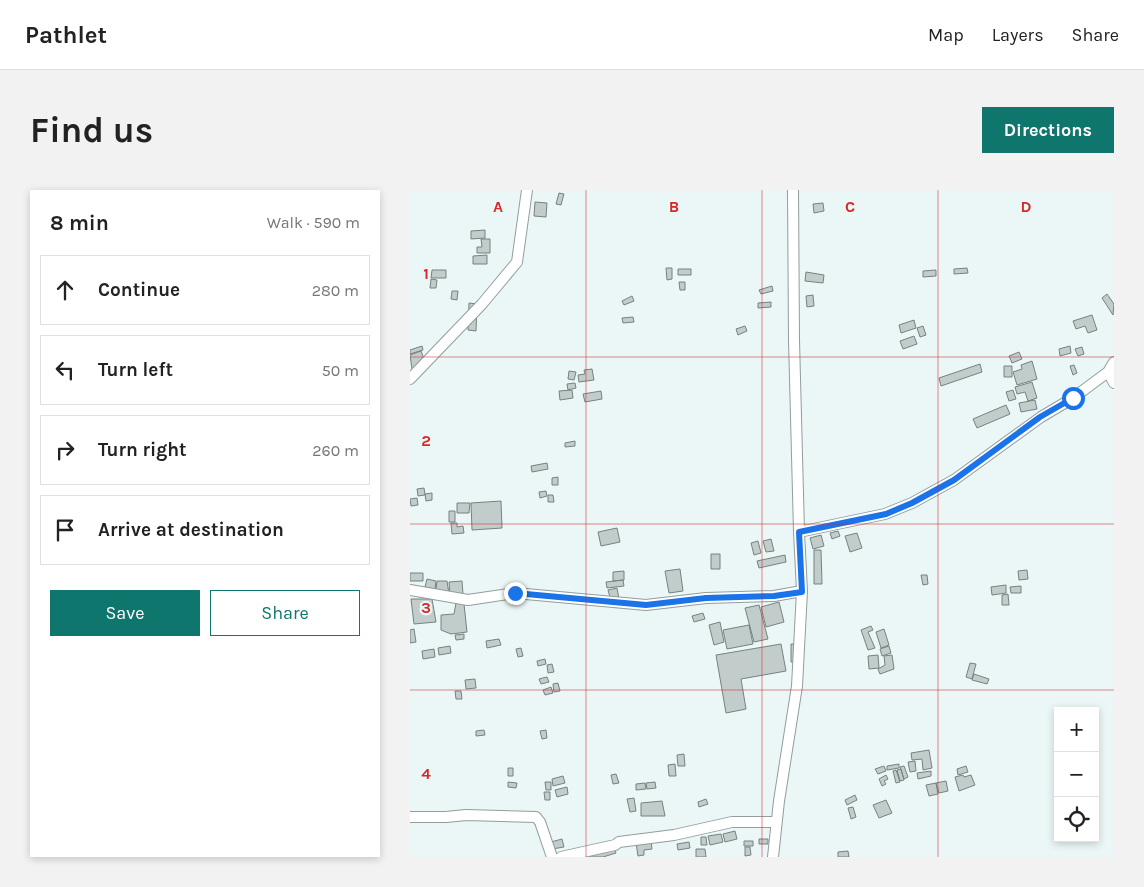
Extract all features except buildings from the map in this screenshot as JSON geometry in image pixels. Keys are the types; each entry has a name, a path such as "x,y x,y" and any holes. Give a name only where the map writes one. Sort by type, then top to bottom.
{"street":[{"path":"410,379 482,304 518,262 527,190"},
{"path":"773,857 776,822 797,686 802,592 794,330 793,190"},
{"path":"799,532 886,514 912,503 954,480 1040,417 1073,398 1108,372 1114,362"},
{"path":"1108,372 1114,383"},
{"path":"410,590 468,600 515,593 646,605 706,598 774,596 802,592"},
{"path":"410,817 466,815 536,816 540,822 552,857"},
{"path":"561,857 619,842 674,835 732,822 776,822"}],"route":[{"path":"515,593 646,605 706,598 774,596 802,592 799,532 886,514 912,503 954,480 1040,417 1073,398"}]}
